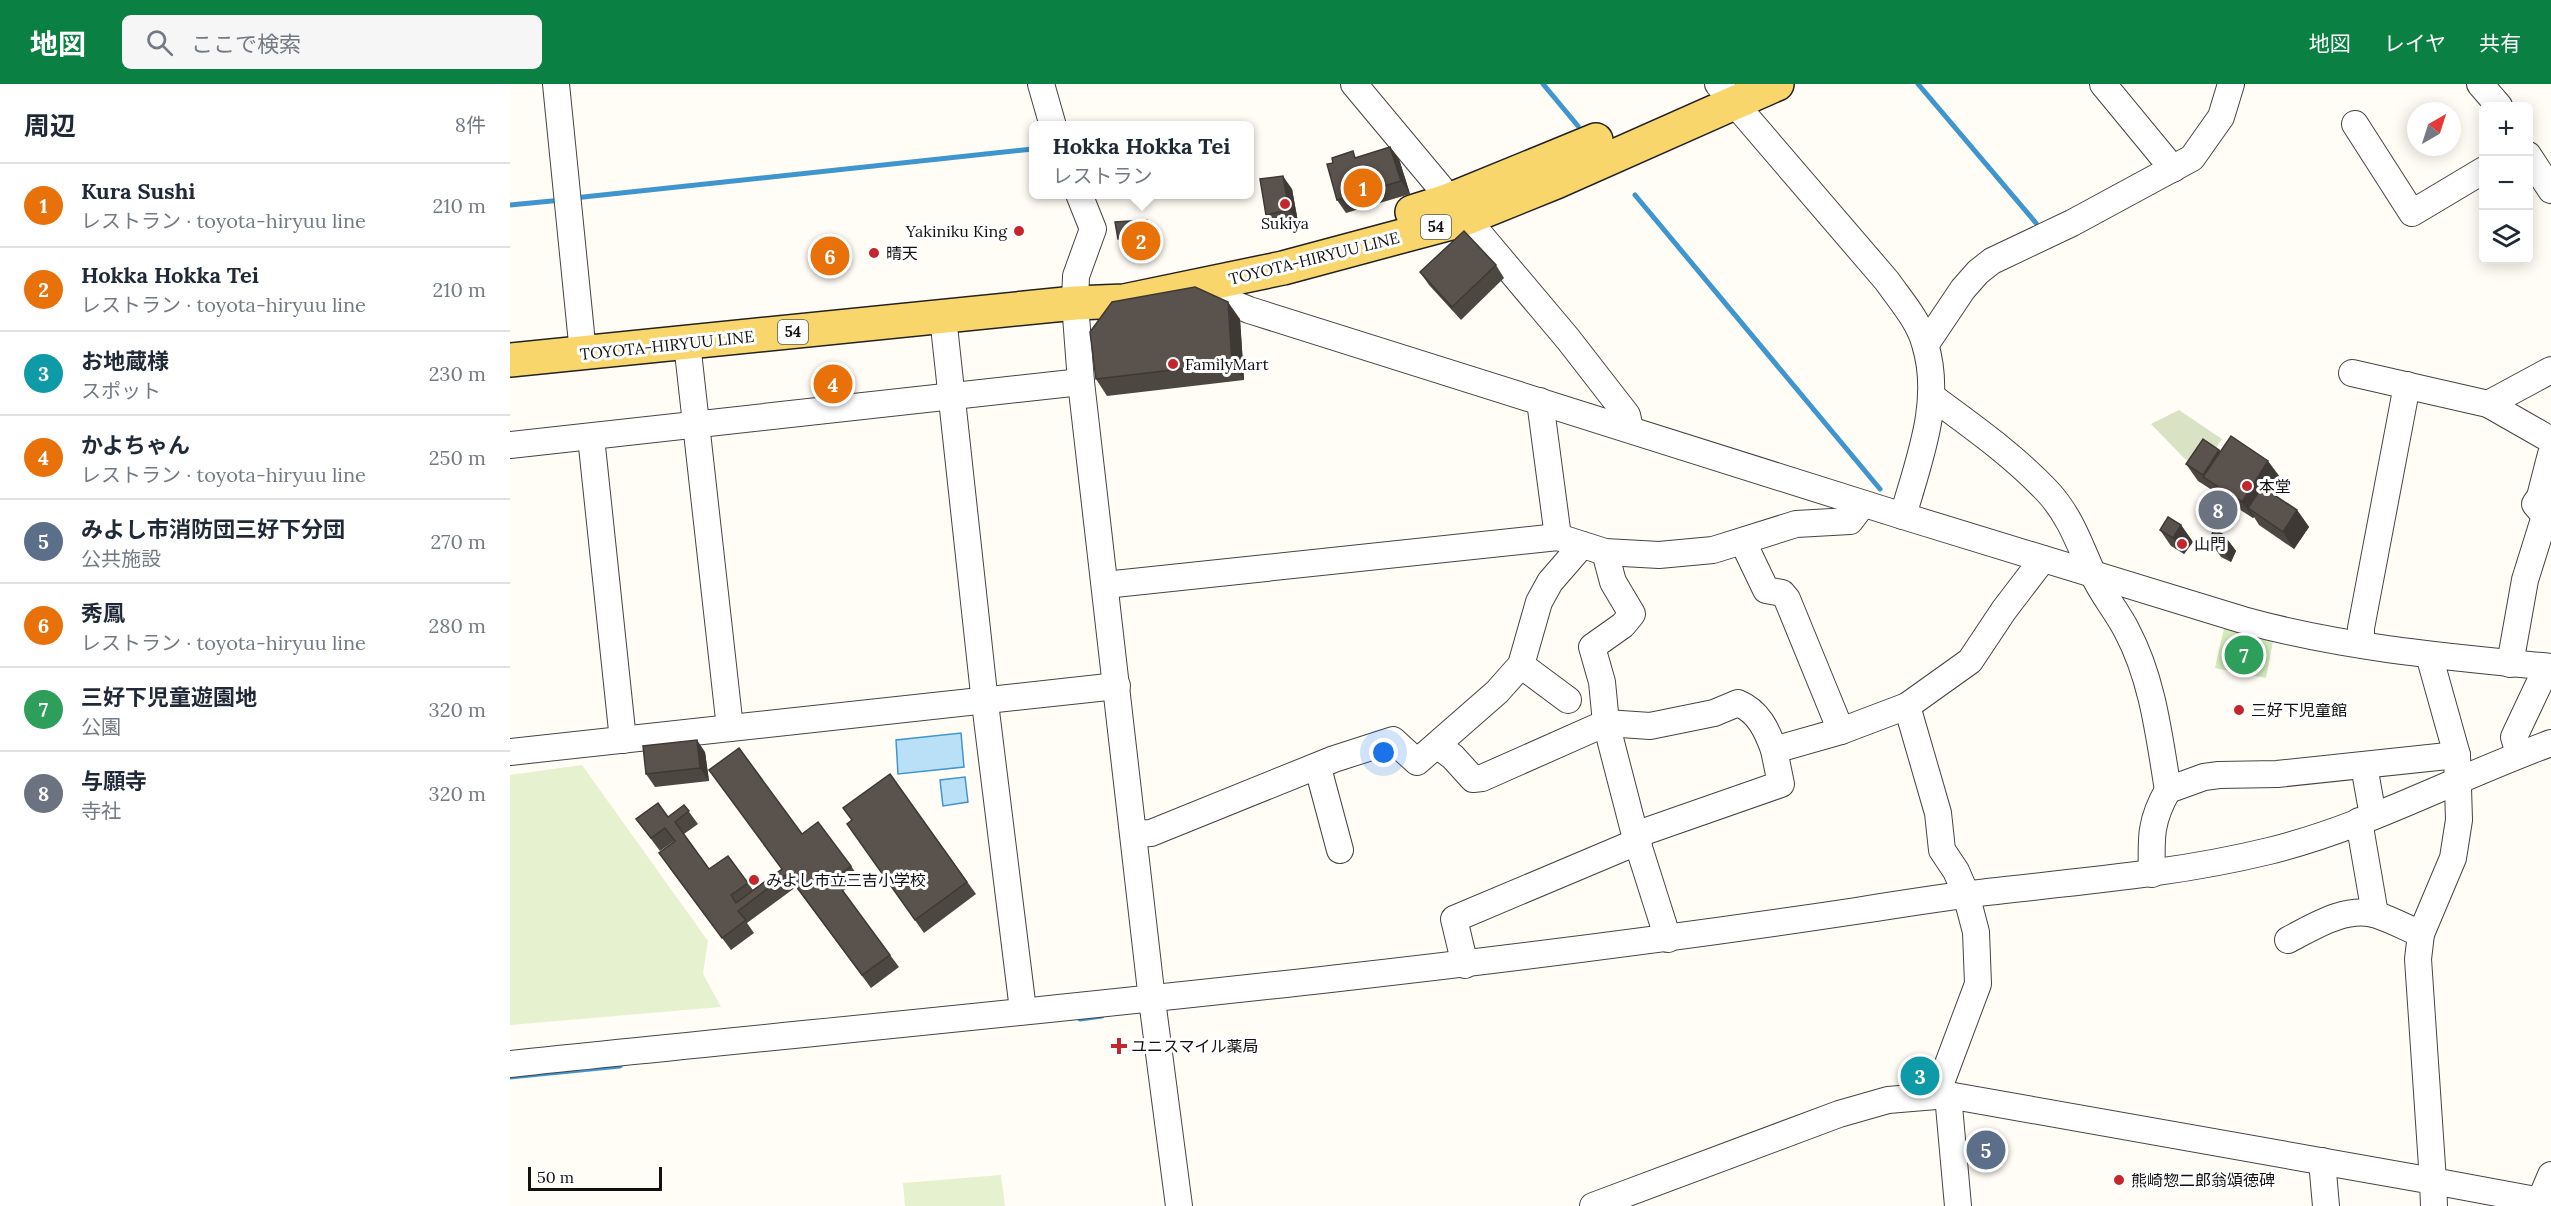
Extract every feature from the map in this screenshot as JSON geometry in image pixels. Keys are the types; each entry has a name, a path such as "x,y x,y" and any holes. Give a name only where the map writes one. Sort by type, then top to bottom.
{"main road":[{"name":"TOYOTA-HIRYUU LINE","path":"510,360 1075,303 1124,301 1283,268 1455,210 1726,90 1777,84"},
{"name":"TOYOTA-HIRYUU LINE","path":"1075,303 1119,286 1336,235 1455,210"}],"street":[{"path":"556,84 583,353"},
{"path":"1041,84 1052,121"},
{"path":"1354,84 1440,187 1455,210 1476,231 1568,339 1627,415 1630,429"},
{"path":"2103,84 2173,169"},
{"path":"1926,345 1963,288 1992,261 2192,159 2208,139 2221,117 2231,84"},
{"path":"2480,84 2496,102"},
{"path":"1726,90 1887,281 1911,315 1926,345 1931,396 1928,427 1903,516"},
{"path":"2355,124 2412,213 2479,173"},
{"path":"2530,156 2551,190"},
{"path":"1082,199 1093,229 1076,276 1075,303 1081,382 1135,834 1152,1000 1179,1206"},
{"path":"1193,287 1249,310 1863,504 2298,635 2429,655 2549,667 2514,737 2519,754"},
{"path":"943,317 985,703 1023,1010"},
{"path":"687,343 730,728"},
{"path":"2488,404 2551,370"},
{"path":"2352,373 2488,404 2551,440"},
{"path":"510,445 1081,382"},
{"path":"2361,644 2361,628 2408,385"},
{"path":"1931,396 1983,433 2049,494 2080,540 2092,573 2128,632 2153,703 2168,790 2156,811 2151,838 2152,874"},
{"path":"1540,401 1558,537"},
{"path":"591,437 623,740"},
{"path":"2510,664 2525,580 2546,516 2535,504 2540,497 2551,454"},
{"path":"1105,585 1558,537 1593,549 1659,555 1713,550 1796,524 1850,521 1863,504"},
{"path":"1743,542 1766,590 1782,592 1786,598 1841,731"},
{"path":"1135,834 1151,833 1393,740 1417,762 1497,692 1521,665 1539,602 1550,582 1593,549"},
{"path":"1593,549 1632,614 1623,625 1592,646 1602,682 1606,723 1637,838 1668,939"},
{"path":"1774,750 1841,731 1907,706 1970,661 2004,610 2043,559"},
{"path":"2429,655 2457,755 2456,782 2459,820 2457,844 2449,872 2421,934 2417,976 2433,1194"},
{"path":"1521,665 1568,700"},
{"path":"510,752 985,703 1117,686"},
{"path":"1437,745 1453,757 1473,779 1482,778 1606,723 1650,726 1714,714 1738,704 1747,707 1760,719 1774,750 1781,784 1637,838 1454,919 1465,964"},
{"path":"1907,706 1938,813 1942,850 1956,871 1966,894 1976,932 1978,984 1942,1095 1958,1206"},
{"path":"510,1064 1023,1010 1152,1000 1465,964 1668,939 1966,894 2152,874 2272,850 2366,818 2519,754 2551,743"},
{"path":"2168,790 2204,777 2219,775 2277,774 2457,755"},
{"path":"2364,766 2366,818 2375,914"},
{"path":"1317,768 1340,850"},
{"path":"2288,940 2326,920 2357,913 2375,914 2421,934"},
{"path":"1593,1206 1628,1200 1839,1114 1888,1100 1942,1095 2322,1161 2433,1194 2544,1203 2551,1175"},
{"path":"2322,1161 2326,1206"}],"green space":[{"path":"2179,410 2222,439 2204,466 2185,459 2151,424"},
{"path":"2224,628 2273,641 2266,678 2215,668"},
{"path":"582,765 708,941 703,974 721,1007 510,1025 510,775"},
{"path":"1001,1175 1005,1206 905,1206 903,1183"}],"water":[{"path":"961,733 964,767 898,774 896,740"},
{"path":"965,777 968,802 943,806 940,780"}],"building":[{"path":"1390,147 1401,181 1337,200 1327,164 1333,163 1332,158 1353,151 1355,158"},
{"path":"1283,176 1289,210 1266,215 1260,179"},
{"path":"1147,220 1149,236 1118,239 1115,222"},
{"path":"1464,231 1496,265 1452,307 1420,272"},
{"name":"FamilyMart","path":"1195,287 1228,302 1232,363 1096,379 1090,332 1112,302"},
{"path":"2231,436 2268,461 2242,502 2203,477"},
{"path":"2203,439 2219,450 2203,475 2186,464"},
{"path":"2262,487 2297,510 2283,532 2248,508"},
{"path":"2168,517 2181,525 2173,538 2160,530"},
{"path":"2214,530 2224,535 2219,545 2209,540"},
{"path":"697,740 700,768 646,774 643,746"},
{"path":"739,748 802,834 818,822 851,866 834,879 890,955 862,975 787,874 738,911 746,920 722,938 659,853 675,841 665,828 651,838 636,819 658,803 668,817 684,805 689,811 675,822 709,869 728,856 748,883 731,895 736,903 782,869 709,770"},
{"path":"890,774 967,882 915,920 847,824 852,820 843,808"}],"waterway":[{"path":"1543,84 1578,126"},
{"path":"1918,84 2036,223"},
{"path":"574,198 1029,149"},
{"path":"1635,195 1880,489"},
{"path":"510,205 562,200"},
{"path":"1080,1019 1102,1016"},
{"path":"510,1077 620,1066"}],"place":[{"name":"Kura Sushi","path":"1363,188"},
{"name":"Sukiya","path":"1285,204"},
{"name":"Yakiniku King","path":"1019,231"},
{"name":"Hokka Hokka Tei","path":"1141,241"},
{"name":"晴天","path":"874,253"},
{"name":"秀鳳","path":"830,256"},
{"name":"FamilyMart","path":"1173,364"},
{"name":"かよちゃん","path":"833,384"},
{"name":"本堂","path":"2247,486"},
{"name":"与願寺","path":"2218,510"},
{"name":"山門","path":"2182,544"},
{"name":"三好下児童遊園地","path":"2244,655"},
{"name":"三好下児童館","path":"2239,710"},
{"name":"みよし市立三吉小学校","path":"754,880"},
{"name":"ユニスマイル薬局","path":"1119,1046"},
{"name":"お地蔵様","path":"1920,1076"},
{"name":"みよし市消防団三好下分団","path":"1986,1150"},
{"name":"熊崎惣二郎翁頌徳碑","path":"2119,1180"}]}
